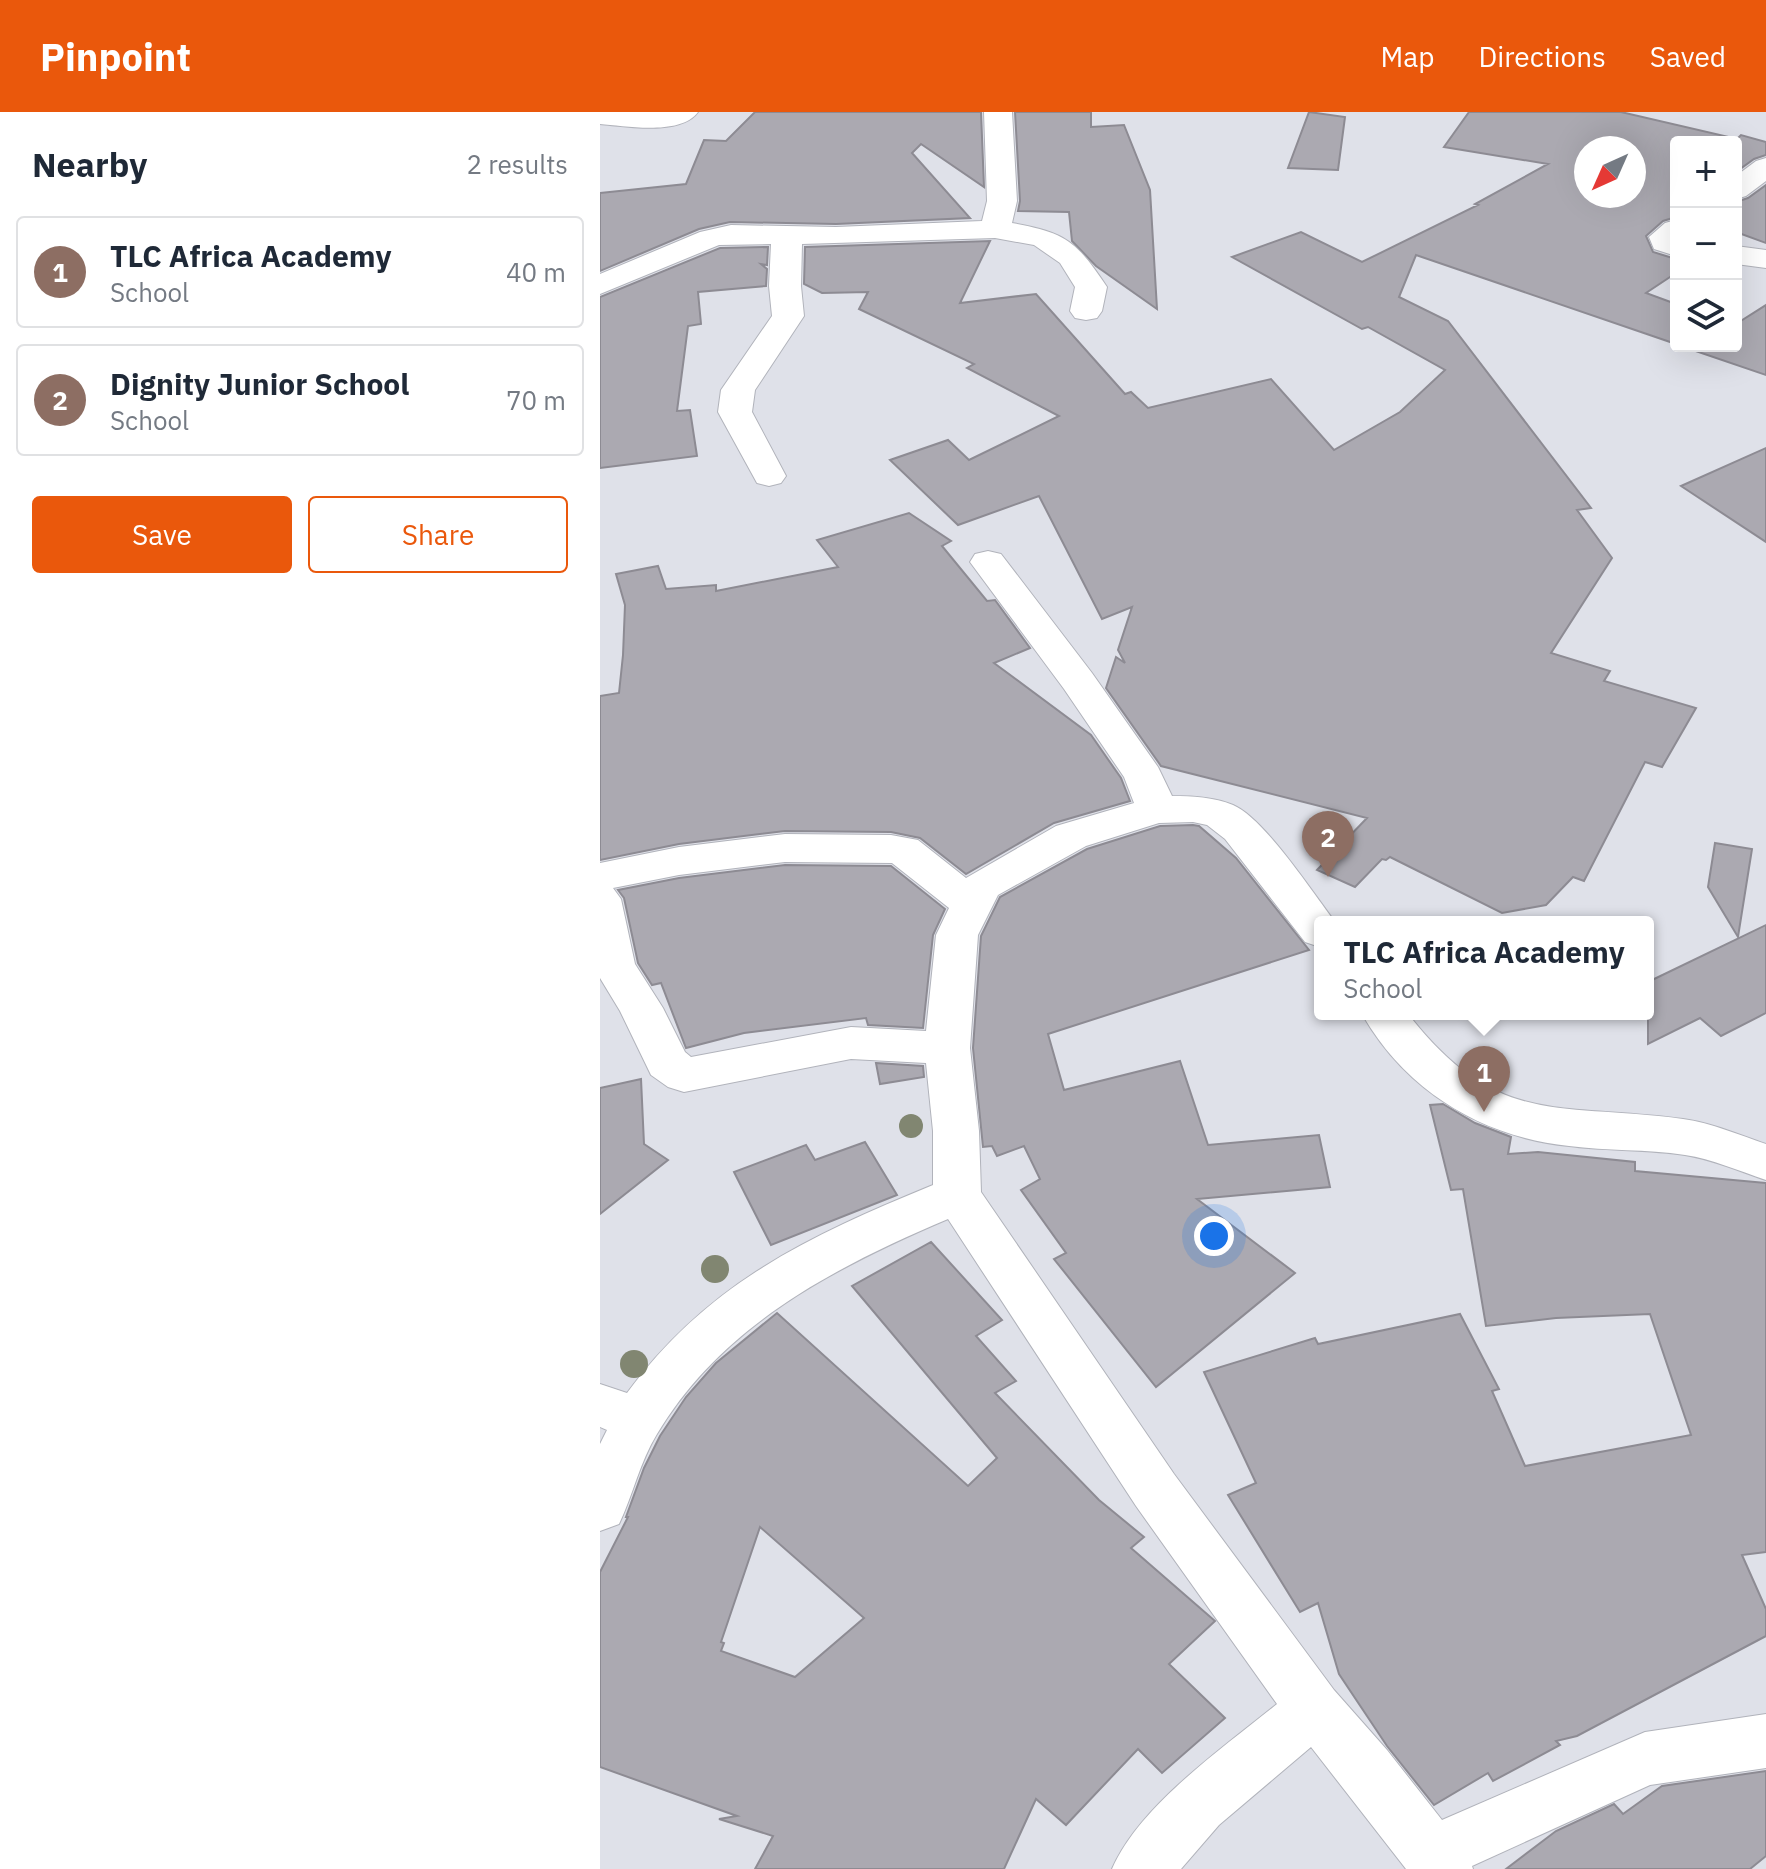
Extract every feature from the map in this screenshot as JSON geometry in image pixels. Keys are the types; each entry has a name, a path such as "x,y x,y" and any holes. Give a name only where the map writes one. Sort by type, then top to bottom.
{"street":[{"path":"600,116 663,117 684,112"},
{"path":"995,229 1002,201 998,112"},
{"path":"1742,185 1766,167"},
{"path":"600,285 711,238 731,234 995,229 1043,238 1071,257 1091,287 1086,311"},
{"path":"769,476 735,412 738,390 788,316 785,286 787,235"},
{"path":"1742,256 1766,259"},
{"path":"988,562 1078,681 1144,776 1157,810"},
{"path":"1314,924 1240,829 1220,815 1193,809 1157,810 1071,836 982,886 957,935 947,1048 956,1131 957,1195 1155,1490 1314,1709 1366,1769 1437,1862 1645,1759 1766,1741"},
{"path":"600,877 679,861 785,848 891,849 903,850 971,903"},
{"path":"600,899 614,965 641,1008 667,1063 684,1075 851,1043 947,1048"},
{"path":"1388,1020 1412,1052 1456,1092 1495,1111 1534,1124 1687,1138 1766,1162"},
{"path":"600,1508 619,1413 733,1312 773,1281 854,1238 957,1195"},
{"path":"1142,1869 1198,1805 1314,1709"}],"building":[{"path":"755,112 981,112 984,187 921,144 912,153 970,218 836,224 730,222 699,229 600,271 600,193 686,184 704,140 726,141"},
{"path":"1015,112 1091,112 1091,127 1124,125 1150,190 1157,309 1096,266 1072,241 1069,212 1018,211"},
{"path":"1309,112 1345,117 1338,170 1288,168"},
{"path":"1469,112 1621,112 1724,136 1670,136 1670,219 1646,236 1653,252 1670,257 1670,277 1646,293 1670,302 1670,342 1416,255 1399,297 1448,321 1591,508 1577,510 1612,558 1551,653 1610,671 1604,681 1696,708 1662,767 1645,762 1584,881 1573,877 1546,905 1502,913 1390,857 1382,859 1355,887 1317,870 1367,818 1161,766 1106,688 1116,657 1125,663 1118,650 1132,607 1102,619 1039,496 958,525 890,460 948,440 969,460 1059,416 967,368 974,364 859,309 868,292 822,293 804,284 805,247 990,241 960,303 1036,294 1125,394 1131,392 1148,408 1271,379 1334,450 1400,412 1445,370 1368,327 1362,329 1232,257 1301,232 1362,262 1478,205 1475,204 1548,164 1444,147"},
{"path":"1741,135 1766,142 1766,155 1742,168"},
{"path":"1766,185 1766,243 1742,234 1742,200"},
{"path":"768,247 767,265 761,264 767,269 766,286 698,292 701,324 688,326 677,411 690,410 697,456 600,468 600,297 720,248"},
{"path":"1766,305 1766,375 1699,352 1742,352 1742,320"},
{"path":"1766,448 1766,542 1681,486"},
{"path":"909,513 951,541 942,546 987,601 995,600 1030,648 994,663 1091,735 1121,778 1130,801 1054,823 966,874 920,838 891,832 785,831 679,844 600,860 600,696 619,693 623,655 625,605 616,574 658,566 666,589 716,585 716,591 838,567 817,540"},
{"path":"1160,826 1199,826 1236,858 1309,950 1048,1034 1064,1090 1180,1061 1208,1145 1319,1135 1330,1187 1197,1199 1295,1273 1156,1387 1054,1259 1066,1253 1021,1190 1040,1179 1024,1146 997,1156 992,1146 983,1147 973,1048 981,936 1000,897 1087,849"},
{"path":"1715,843 1752,849 1738,937 1708,887"},
{"path":"785,865 891,866 945,909 933,935 923,1028 868,1025 866,1018 744,1033 686,1048 661,983 652,985 638,963 624,898 618,890 679,878"},
{"path":"1766,925 1766,1013 1721,1036 1700,1018 1648,1044 1648,1020 1654,1020 1654,979"},
{"path":"876,1063 923,1066 924,1077 880,1084"},
{"path":"641,1079 644,1144 668,1160 600,1214 600,1088"},
{"path":"1443,1104 1475,1123 1511,1137 1508,1154 1538,1152 1635,1162 1635,1171 1766,1183 1766,1552 1742,1555 1766,1609 1766,1636 1577,1736 1556,1741 1560,1745 1493,1781 1488,1773 1434,1805 1387,1746 1339,1674 1318,1603 1300,1612 1228,1495 1256,1483 1204,1372 1315,1338 1318,1344 1460,1314 1499,1389 1492,1391 1525,1466 1691,1435 1650,1314 1556,1318 1486,1326 1463,1189 1451,1190 1430,1105"},
{"path":"865,1142 897,1195 771,1245 734,1172 806,1145 815,1160"},
{"path":"931,1242 1002,1320 976,1336 1016,1381 995,1393 1099,1500 1144,1537 1131,1548 1215,1621 1169,1664 1225,1718 1162,1773 1138,1749 1066,1825 1036,1799 1004,1869 755,1869 773,1836 719,1819 737,1816 600,1767 600,1572 628,1517 644,1468 660,1436 686,1397 716,1363 777,1313 968,1486 997,1458 852,1286","holes":["760,1527 864,1618 795,1677 721,1651 724,1643 721,1642"]},
{"path":"1766,1771 1766,1856 1750,1869 1506,1869 1556,1831 1614,1804 1623,1814 1662,1786"}],"place":[{"name":"Dignity Junior School","path":"1328,877"},
{"name":"TLC Africa Academy","path":"1484,1112"}]}
